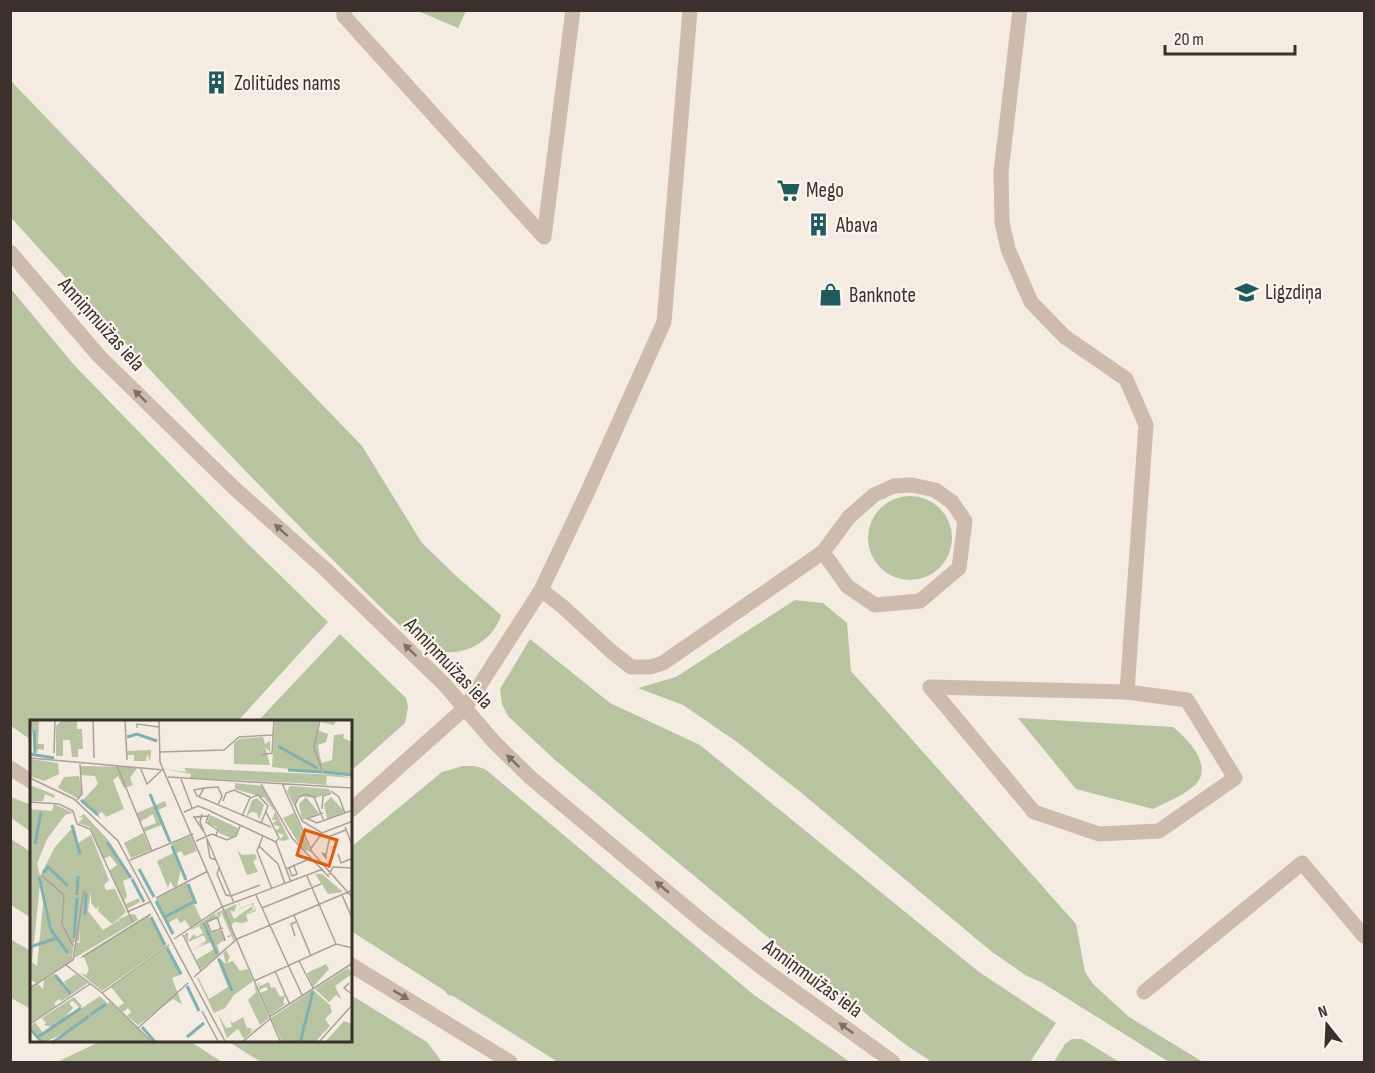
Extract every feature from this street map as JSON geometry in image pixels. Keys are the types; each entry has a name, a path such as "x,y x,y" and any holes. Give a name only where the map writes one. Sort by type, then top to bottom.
{"street":[{"path":"344,10 344,15 544,237 573,10"},
{"path":"352,809 465,708 541,590 664,322 690,10"},
{"path":"1020,10 1001,172 1002,222 1008,249 1031,302 1065,337 1126,379 1146,424 1128,692"},
{"name":"Anniņmuižas iela","path":"10,252 99,356 232,487 359,601 444,684 494,742 531,778 706,925 893,1062"},
{"path":"541,590 612,652 632,666 651,667 663,663 823,552 849,517 874,495 894,486 912,485 935,490 952,502 965,522 959,568 920,601 875,605 847,586 823,552"},
{"path":"930,687 953,688 1128,692 1188,700 1235,778 1159,831 1099,834 1034,812 930,687"},
{"path":"10,768 30,781"},
{"path":"1144,992 1302,862 1365,936"},
{"path":"352,966 509,1062"}],"green space":[{"path":"418,11 466,11 458,28"},
{"path":"11,81 362,446 422,543 501,615 492,632 485,639 468,649 450,652 433,649 414,639 210,434 15,222 10,216"},
{"path":"11,289 74,365 247,543 328,622 239,720 30,720 30,739 11,726"},
{"path":"910,496 933,503 945,515 952,538 945,561 933,573 910,580 887,573 875,561 868,538 875,515 887,503"},
{"path":"795,600 823,603 847,623 851,671 1076,924 1085,972 1093,984 1129,1017 1203,1062 1169,1062 1041,982 1027,976 992,952 737,742 683,705 638,688 676,677"},
{"path":"340,634 406,698 408,707 405,723 352,770 352,720 259,720"},
{"path":"530,639 610,703 700,745 979,972 1056,1023 1030,1062 932,1062 906,1045 776,944 555,760 508,716 502,704 500,689"},
{"path":"1018,718 1173,727 1197,754 1202,770 1200,779 1185,793 1153,809 1076,789"},
{"path":"463,766 485,769 754,995 850,1062 558,1062 448,995 352,932 352,846 442,772"},
{"path":"11,797 30,805 30,831 11,818"},
{"path":"11,839 30,851 30,917 11,905"},
{"path":"10,939 30,950 30,1008 11,998"},
{"path":"352,996 427,1042 442,1062 261,1062 231,1043 352,1043"},
{"path":"1072,1039 1082,1039 1119,1062 1054,1062 1065,1044"},
{"path":"97,1043 193,1043 222,1062 57,1062"}],"place":[{"name":"Zolitūdes nams","path":"216,83"},
{"name":"Mego","path":"788,190"},
{"name":"Abava","path":"818,225"},
{"name":"Ligzdiņa","path":"1247,292"},
{"name":"Banknote","path":"831,295"}]}
